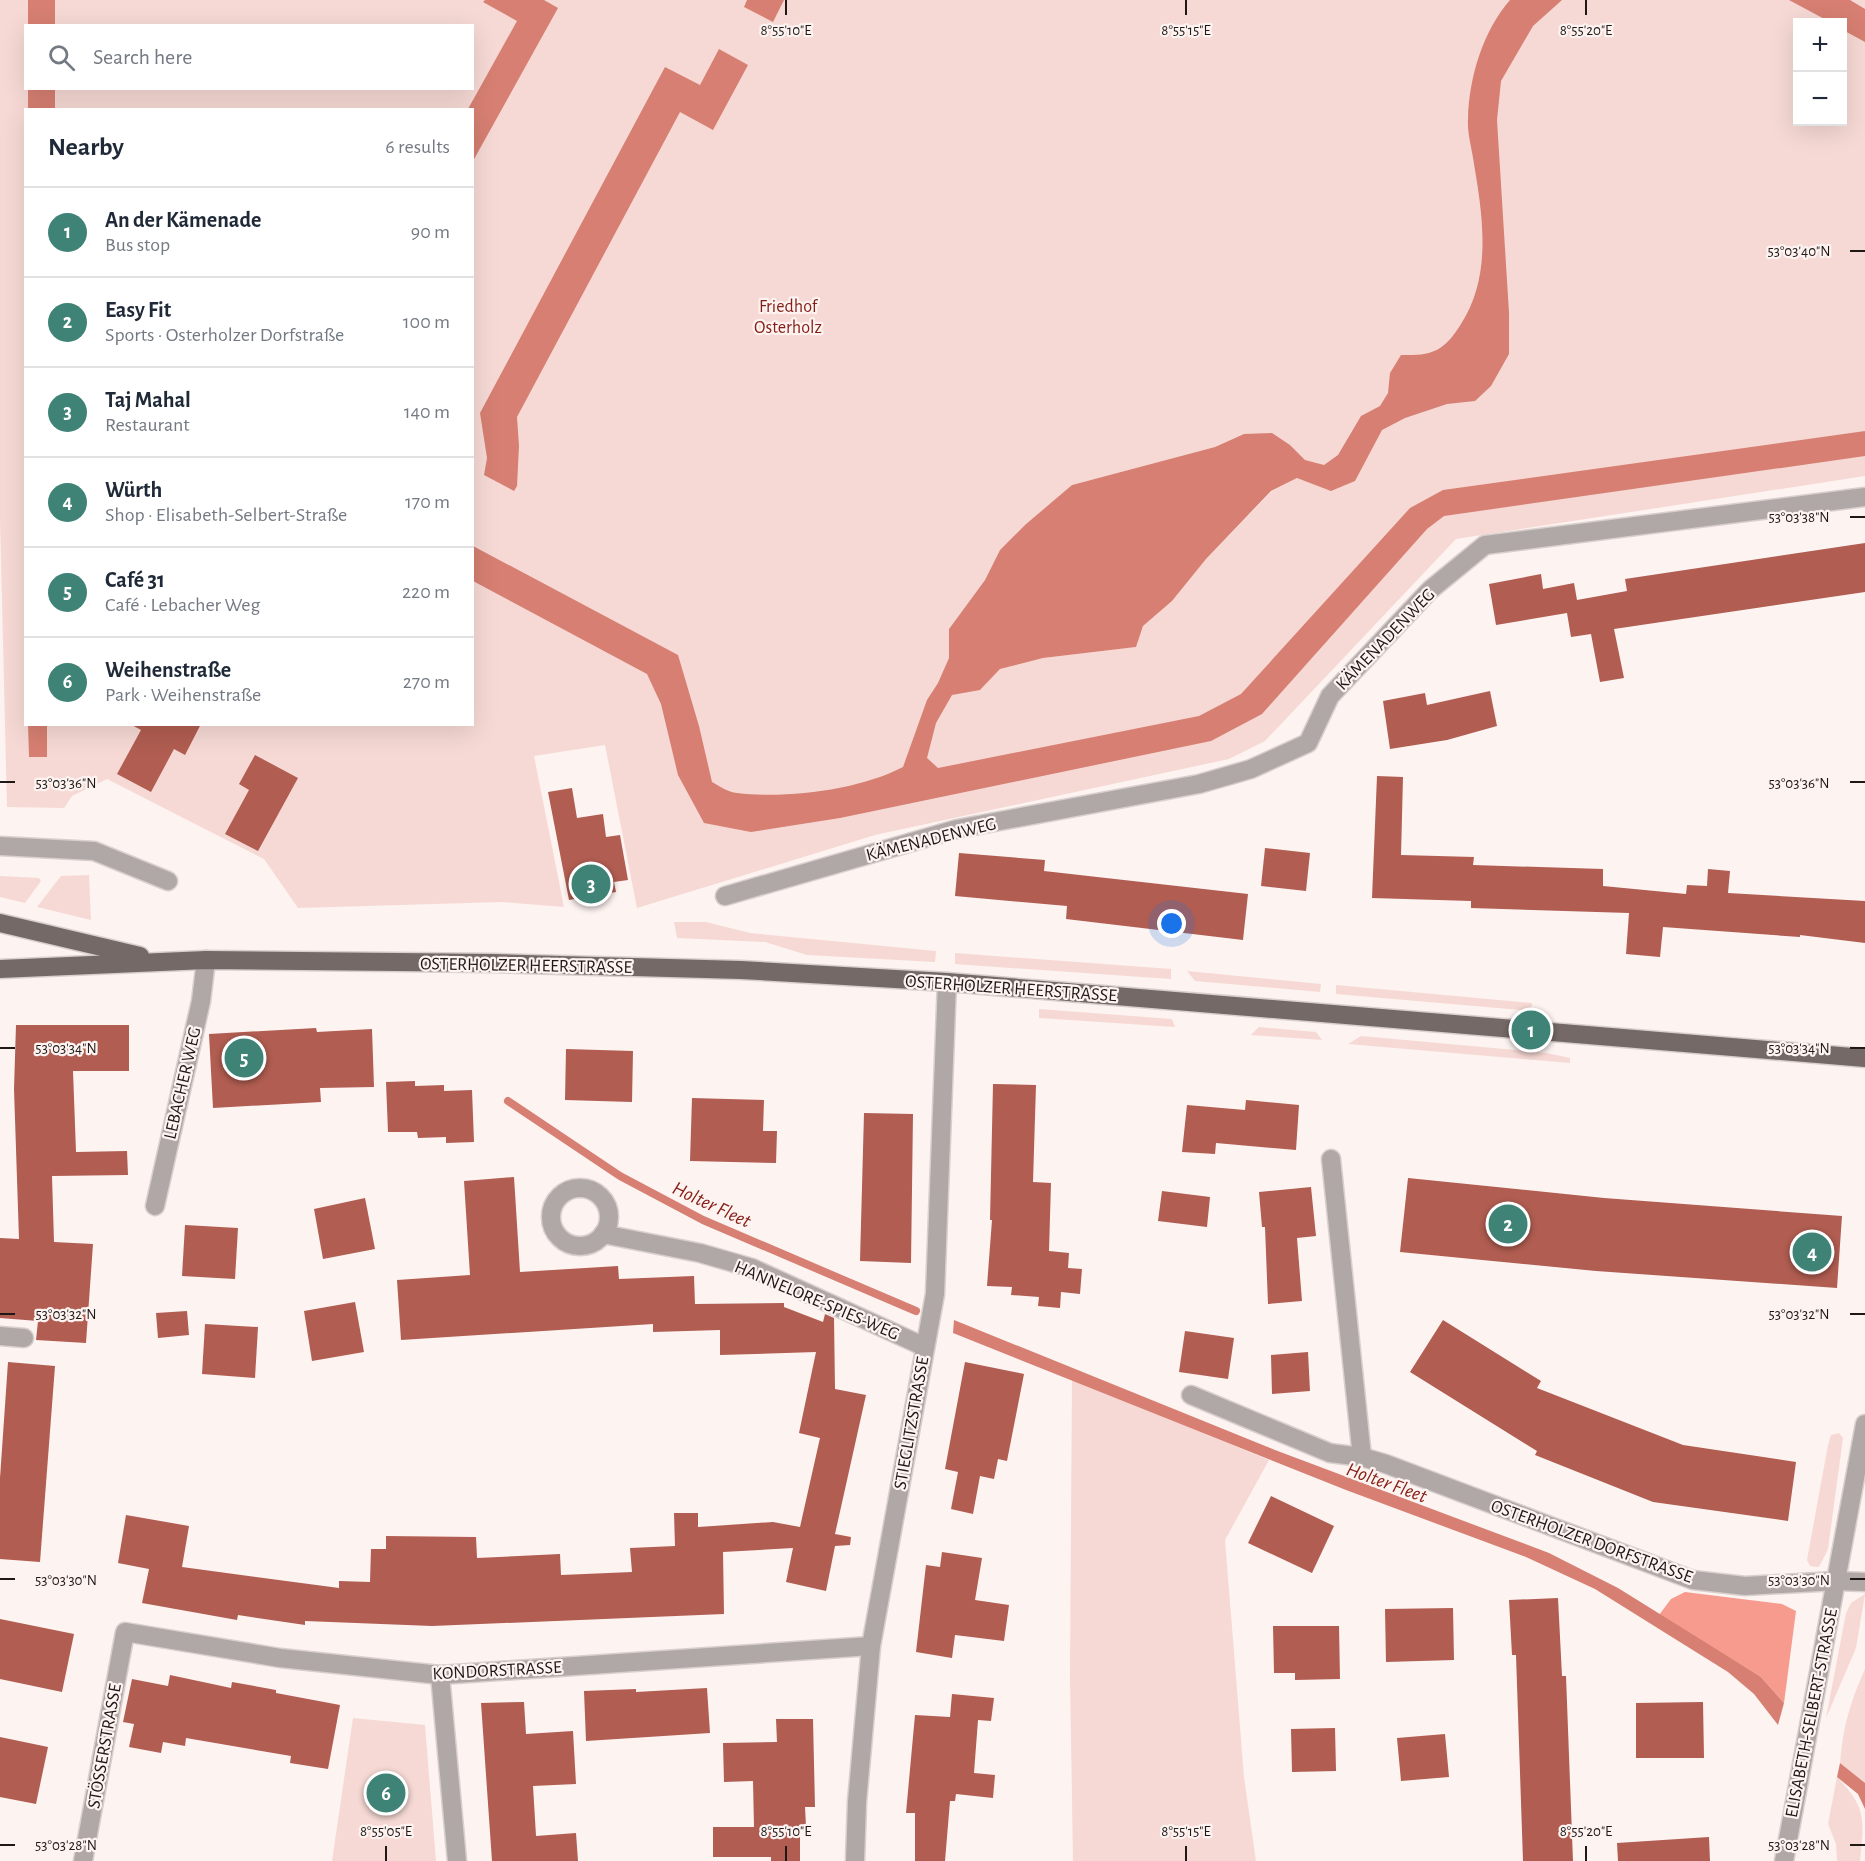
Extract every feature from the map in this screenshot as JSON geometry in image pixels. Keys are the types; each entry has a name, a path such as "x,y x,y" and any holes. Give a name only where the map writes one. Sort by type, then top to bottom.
{"main road":[{"name":"OSTERHOLZER HEERSTRASSE","path":"0,923 156,960"},
{"name":"OSTERHOLZER HEERSTRASSE","path":"4,968 156,960 206,960 493,963 741,970 946,982 1865,1058"}],"street":[{"name":"KÄMENADENWEG","path":"725,896 957,829 1199,784 1251,769 1308,743 1330,696 1430,590 1485,545 1865,497"},
{"path":"0,846 94,851 168,881"},
{"name":"LEBACHER WEG","path":"154,1206 201,1001 206,960"},
{"name":"STIEGLITZSTRASSE","path":"855,1861 857,1802 871,1646 935,1294 946,982"},
{"path":"1331,1159 1362,1457"},
{"name":"HANNELORE-SPIES-WEG","path":"603,1234 700,1253 752,1268 925,1347"},
{"path":"0,1336 24,1338"},
{"name":"OSTERHOLZER DORFSTRASSE","path":"1191,1395 1274,1432 1330,1453 1362,1457 1693,1580 1745,1586 1836,1581 1865,1582"},
{"name":"ELISABETH-SELBERT-STRASSE","path":"1784,1861 1865,1424"},
{"name":"KONDORSTRASSE","path":"125,1632 280,1658 440,1675 871,1646"},
{"name":"STÖSSERSTRASSE","path":"83,1861 125,1632"},
{"path":"440,1675 457,1861"}],"green space":[{"name":"Friedhof Osterholz","path":"0,0 1865,0 1865,476 1456,539 1265,741 1229,759 875,835 637,908 605,745 534,756 564,907 502,902 298,908 264,859 107,779 72,796 64,808 7,807 0,519","holes":["1244,434 1297,478 1272,491 1206,559 1172,601 1143,626 1136,647 1043,658 1000,669 980,690 939,683 949,658 949,629 985,580 1000,550 1072,485 1215,447"]},
{"path":"89,875 91,920 37,907 61,876"},
{"path":"0,876 39,878 41,881 25,903 0,897"},
{"path":"674,922 706,922 750,933 936,951 935,962 807,955 765,942 677,938"},
{"path":"955,953 1171,969 1171,979 955,964"},
{"path":"1187,971 1321,984 1320,992 1195,981"},
{"path":"1336,985 1532,1003 1531,1011 1336,994"},
{"path":"1039,1009 1172,1019 1175,1027 1039,1018"},
{"path":"1259,1027 1316,1032 1322,1040 1251,1035"},
{"path":"1361,1036 1547,1053 1570,1058 1570,1063 1348,1044"},
{"path":"1072,1379 1269,1460 1225,1540 1244,1777 1256,1861 1073,1861 1070,1676"},
{"path":"1839,1433 1843,1438 1828,1549 1819,1567 1810,1566 1807,1560 1828,1445 1831,1435"},
{"path":"1865,1594 1856,1648 1826,1718 1846,1613 1851,1603"},
{"path":"1865,1669 1865,1783 1840,1763 1848,1715"},
{"path":"353,1718 425,1725 436,1861 332,1861"},
{"path":"1837,1777 1853,1796 1861,1813 1860,1861 1837,1861 1836,1844 1828,1824"}],"shaded area":[{"path":"28,0 55,0 55,24 28,24"},
{"path":"485,0 544,0 558,8 474,159 474,108 469,108 517,21 483,2"},
{"path":"747,0 784,0 773,22 744,7"},
{"path":"1510,0 1562,0 1533,26 1501,81 1497,120 1509,313 1509,354 1491,386 1475,401 1447,404 1405,418 1382,430 1355,481 1331,491 1297,478 1271,491 1206,559 1172,601 1143,626 1136,647 1043,658 1000,669 980,690 952,695 936,723 927,758 938,768 1199,716 1241,694 1410,508 1443,490 1865,431 1865,456 1444,516 1427,529 1262,714 1211,741 840,818 751,832 704,823 678,775 661,704 647,674 474,582 474,547 678,655 699,726 712,782 727,790 757,795 822,791 866,782 903,767 927,700 938,683 949,658 949,629 985,580 1000,550 1025,525 1072,485 1215,447 1244,434 1272,433 1290,445 1305,460 1324,465 1338,455 1361,416 1380,406 1388,393 1390,373 1401,355 1430,353 1443,346 1455,333 1471,306 1481,266 1482,225 1468,130 1471,87 1479,55 1500,12"},
{"path":"1789,0 1850,0 1865,9 1865,42 1847,32 1847,18 1823,18"},
{"path":"719,49 748,65 713,130 680,112 517,417 519,446 517,486 514,491 484,475 487,458 480,413 665,67 700,85"},
{"path":"28,90 55,90 55,108 28,108"},
{"path":"28,726 47,726 47,757 29,757"},
{"path":"954,1320 1275,1450 1549,1553 1618,1588 1761,1677 1784,1703 1778,1725 1754,1694 1728,1672 1595,1589 1526,1557 1346,1490 953,1333"},
{"path":"1685,1592 1782,1604 1796,1611 1784,1703 1761,1677 1659,1615 1671,1599"},
{"path":"1840,1763 1865,1783 1865,1809 1858,1794 1837,1777"}],"building":[{"path":"1865,543 1865,592 1614,629 1624,678 1600,682 1591,634 1571,637 1567,613 1496,625 1489,584 1541,574 1543,589 1574,583 1577,600 1627,591 1625,579"},
{"path":"1490,691 1497,726 1447,740 1390,749 1383,701 1425,693 1427,705"},
{"path":"134,726 200,726 185,755 174,749 151,792 117,774 141,730"},
{"path":"255,755 298,778 258,851 225,834 249,790 239,784"},
{"path":"1377,776 1403,777 1401,855 1474,857 1473,865 1603,869 1603,886 1686,894 1687,885 1707,886 1708,869 1730,871 1728,893 1865,901 1865,943 1800,935 1800,937 1663,927 1660,957 1626,954 1629,913 1471,908 1471,901 1372,898"},
{"path":"572,788 577,818 603,814 606,837 620,835 628,880 614,882 616,892 569,900 548,792"},
{"path":"1265,848 1310,853 1306,891 1261,886"},
{"path":"959,853 1045,860 1044,871 1248,894 1243,940 1066,919 1067,906 955,896"},
{"path":"16,1025 129,1025 129,1071 73,1071 76,1152 127,1151 128,1175 52,1176 54,1242 93,1244 86,1343 36,1340 38,1321 0,1318 0,1238 19,1239 14,1089"},
{"path":"316,1028 317,1032 372,1029 374,1087 320,1088 321,1102 213,1108 209,1034"},
{"path":"566,1049 633,1051 632,1102 565,1100"},
{"path":"415,1081 415,1086 444,1085 444,1091 472,1090 474,1142 446,1143 446,1137 418,1138 417,1132 388,1132 386,1082"},
{"path":"993,1084 1036,1085 1033,1182 1051,1183 1049,1251 1069,1253 1068,1268 1082,1269 1080,1294 1061,1292 1060,1308 1038,1306 1039,1297 1011,1295 1012,1287 987,1286 992,1220 990,1220"},
{"path":"692,1098 764,1100 763,1131 777,1131 776,1163 690,1161"},
{"path":"1246,1100 1299,1105 1296,1150 1216,1143 1215,1154 1182,1152 1187,1105 1245,1110"},
{"path":"864,1113 913,1114 911,1263 860,1261"},
{"path":"514,1177 520,1272 618,1266 619,1279 694,1276 695,1304 784,1303 784,1307 823,1322 825,1314 834,1318 835,1389 866,1395 835,1534 851,1537 850,1545 835,1546 826,1591 786,1582 793,1548 723,1552 724,1614 432,1626 305,1621 305,1625 238,1615 237,1620 142,1603 149,1569 118,1563 126,1515 189,1526 182,1567 339,1588 339,1581 370,1582 371,1549 386,1549 386,1536 476,1537 477,1558 560,1554 561,1575 632,1572 630,1548 675,1546 674,1513 698,1513 698,1527 773,1522 800,1527 820,1438 799,1433 816,1352 720,1355 720,1330 653,1332 653,1324 401,1340 397,1280 470,1275 464,1181"},
{"path":"1408,1178 1604,1198 1842,1216 1837,1288 1596,1271 1400,1252"},
{"path":"1311,1187 1316,1236 1297,1238 1302,1301 1268,1304 1265,1227 1262,1227 1259,1192"},
{"path":"1162,1191 1210,1197 1207,1227 1158,1221"},
{"path":"365,1198 375,1249 323,1259 314,1209"},
{"path":"185,1225 238,1228 235,1279 182,1276"},
{"path":"355,1302 364,1352 312,1361 304,1311"},
{"path":"187,1311 189,1335 158,1338 156,1313"},
{"path":"1443,1320 1541,1381 1537,1388 1683,1445 1796,1462 1788,1521 1653,1502 1535,1455 1537,1451 1410,1372"},
{"path":"205,1324 258,1327 255,1378 202,1374"},
{"path":"1185,1331 1234,1338 1228,1379 1179,1372"},
{"path":"1308,1352 1310,1391 1272,1394 1271,1355"},
{"path":"8,1362 55,1366 40,1562 0,1559 0,1478"},
{"path":"965,1362 1024,1374 1007,1461 998,1459 994,1479 980,1476 973,1514 951,1509 958,1472 945,1469"},
{"path":"1271,1496 1334,1526 1312,1573 1248,1543"},
{"path":"942,1552 982,1558 975,1600 1009,1605 1004,1641 955,1635 952,1658 916,1652 926,1565 940,1567"},
{"path":"1558,1598 1562,1676 1566,1676 1573,1861 1523,1861 1516,1655 1512,1655 1509,1600"},
{"path":"1453,1608 1454,1660 1386,1662 1385,1609"},
{"path":"0,1619 74,1634 62,1692 0,1679"},
{"path":"1273,1626 1339,1626 1340,1679 1295,1680 1295,1673 1274,1673"},
{"path":"170,1675 231,1688 232,1682 340,1705 328,1769 290,1763 291,1756 186,1738 185,1746 163,1742 161,1753 129,1747 134,1724 123,1722 132,1679 168,1686"},
{"path":"707,1688 710,1733 586,1741 584,1691 636,1689 636,1692"},
{"path":"952,1694 994,1698 991,1721 978,1720 974,1773 995,1775 993,1798 956,1794 955,1801 950,1801 945,1861 915,1861 915,1813 906,1813 915,1715 950,1717"},
{"path":"524,1702 526,1734 573,1731 576,1784 533,1786 536,1836 576,1833 578,1861 492,1861 481,1703"},
{"path":"1703,1702 1704,1758 1636,1758 1636,1703"},
{"path":"776,1719 813,1719 815,1807 805,1807 806,1826 800,1826 800,1861 771,1861 771,1857 713,1857 713,1827 754,1827 753,1781 724,1782 723,1743 777,1742"},
{"path":"1335,1728 1336,1771 1292,1772 1291,1729"},
{"path":"1445,1734 1449,1777 1401,1781 1397,1738"},
{"path":"0,1737 48,1747 36,1804 0,1797"},
{"path":"1709,1837 1710,1861 1618,1861 1617,1843"}],"waterway":[{"name":"Holter Fleet","path":"508,1101 620,1176 703,1220 916,1311"}],"place":[{"name":"Taj Mahal","path":"591,884"},
{"name":"An der Kämenade","path":"1531,1030"},
{"name":"Café 31","path":"244,1058"},
{"name":"Easy Fit","path":"1508,1224"},
{"name":"Würth","path":"1812,1252"},
{"name":"Weihenstraße","path":"386,1793"}]}
